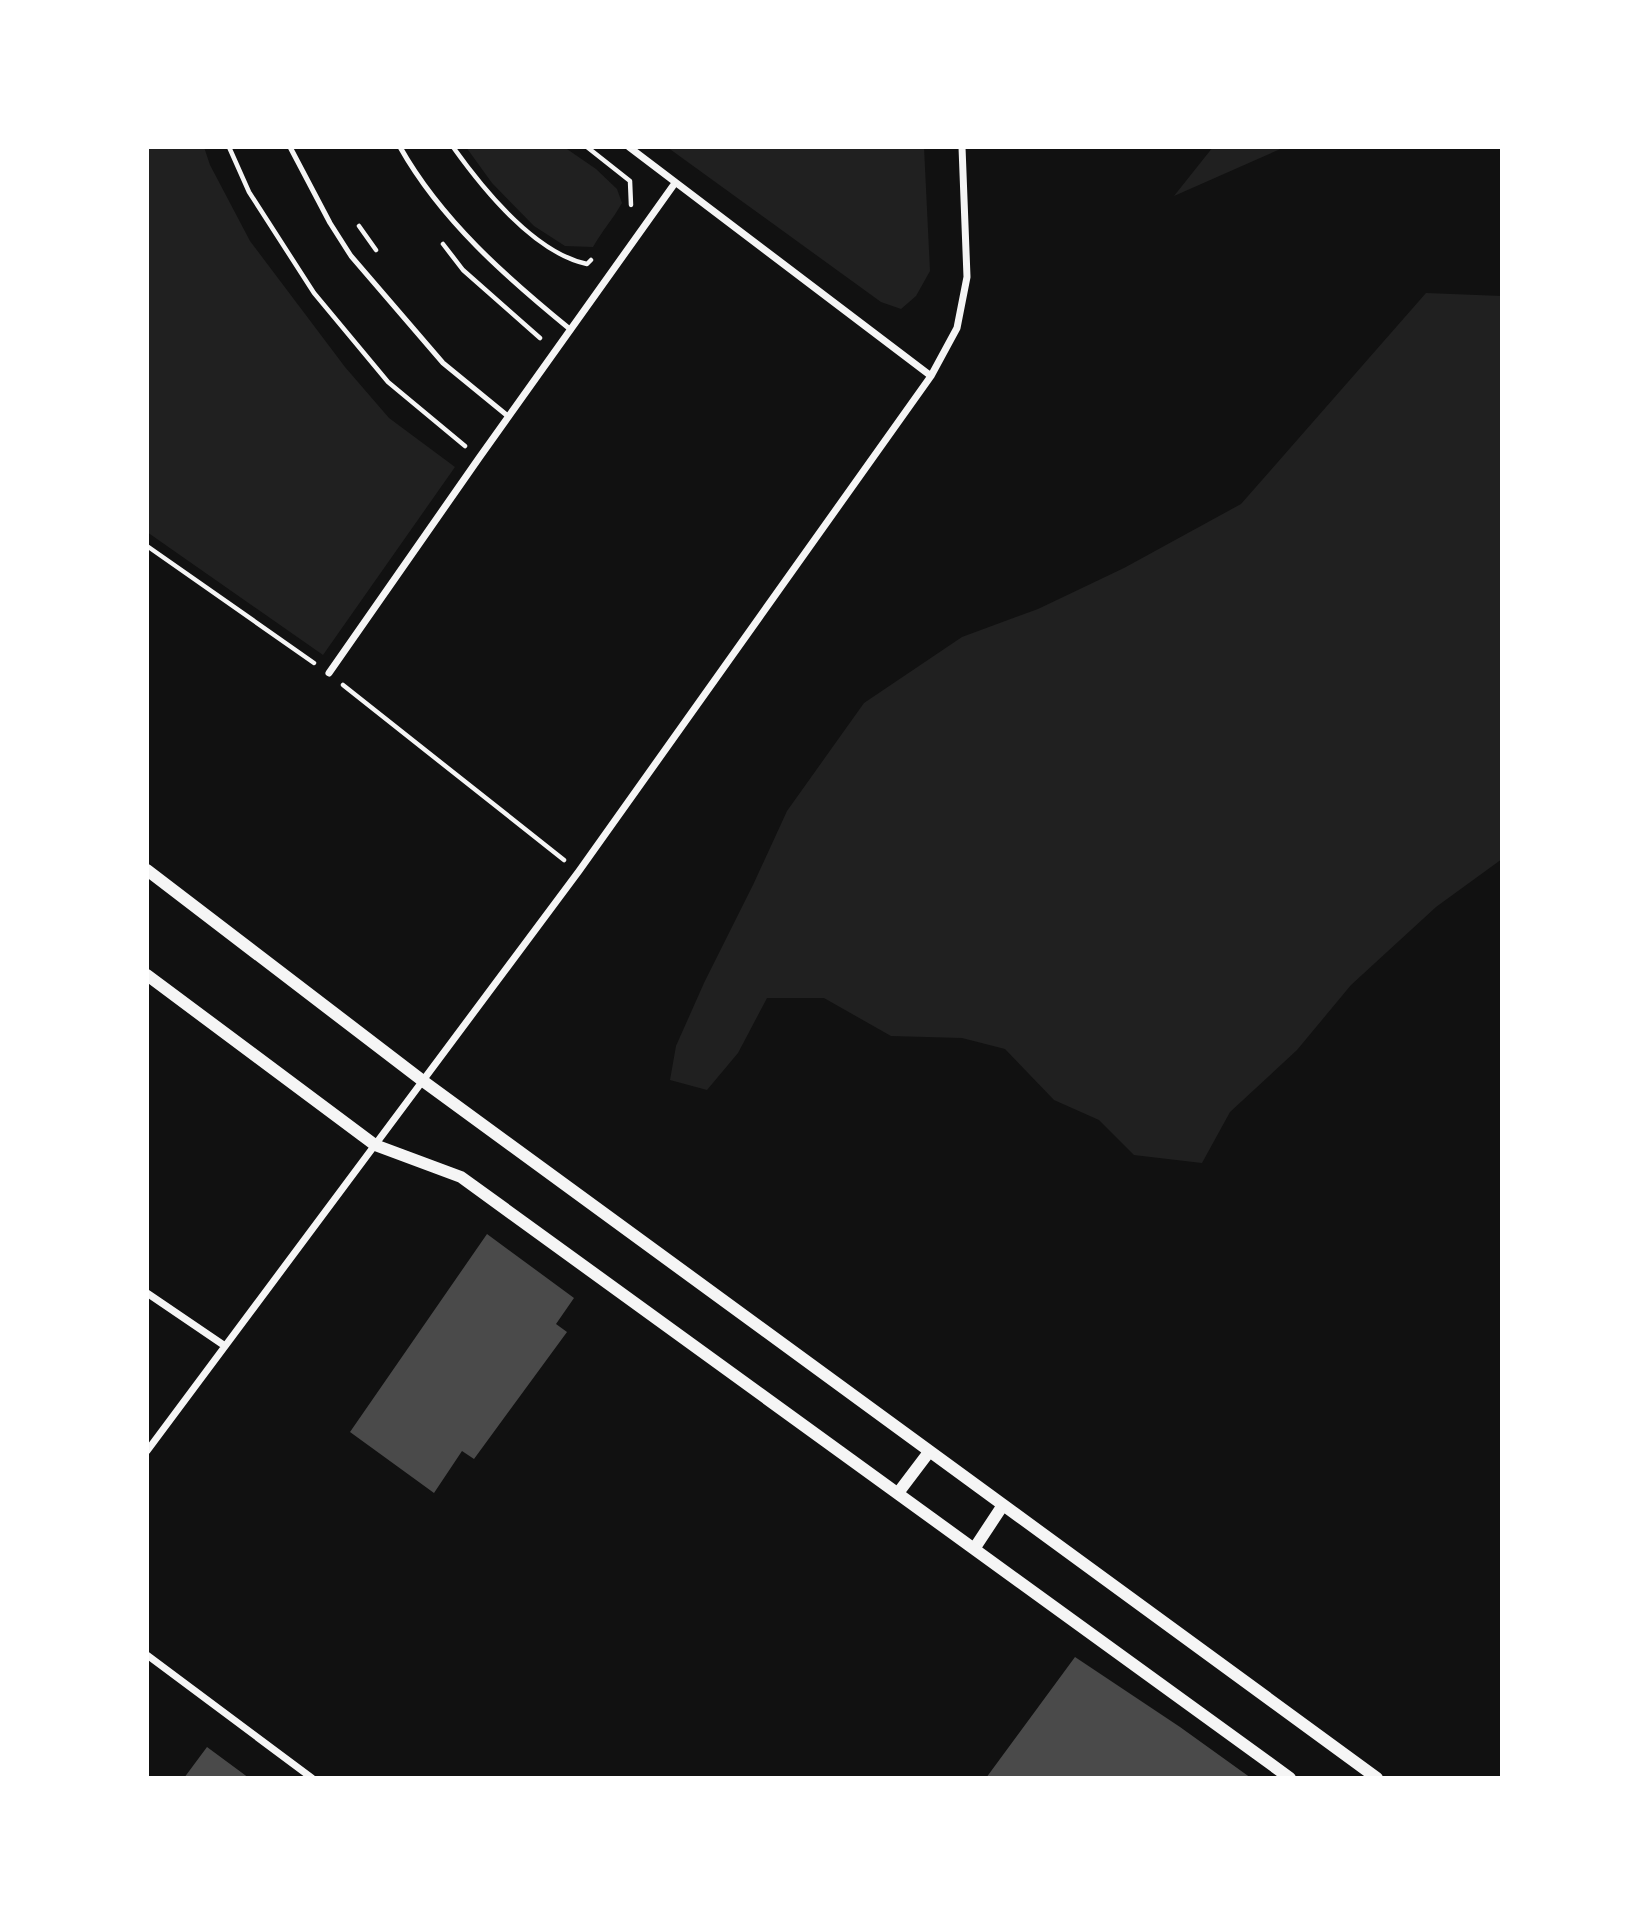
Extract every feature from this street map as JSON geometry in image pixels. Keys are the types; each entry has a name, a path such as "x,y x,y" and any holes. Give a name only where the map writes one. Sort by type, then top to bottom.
{"street":[{"path":"629,147 931,376"},
{"path":"147,1451 579,871 931,376 957,328 967,277 962,147"},
{"path":"329,673 675,183"},
{"path":"147,870 423,1081 1377,1778"},
{"path":"147,975 374,1145 461,1177 1290,1778"},
{"path":"147,1293 225,1346"},
{"path":"898,1493 929,1452"},
{"path":"974,1549 1003,1505"},
{"path":"147,1654 312,1778"}],"lane":[{"path":"290,147 330,223 351,256 443,363 509,417"},
{"path":"400,147 415,174 458,228 503,272 570,330"}],"path":[{"path":"229,147 249,192 314,293 388,382 479,458"},
{"path":"453,147 472,174 518,224 568,260 587,264"},
{"path":"587,147 630,181 633,202"},
{"path":"358,225 379,254"},
{"path":"147,546 329,673 579,871"}],"shaded area":[{"path":"147,147 204,147 210,165 250,241 345,367 389,418 455,467 323,655 147,532"},
{"path":"466,147 564,147 596,169 617,189 622,203 593,247 565,246 534,226 492,183"},
{"path":"667,147 924,147 930,271 916,296 901,309 881,302"},
{"path":"1213,147 1285,147 1174,196"},
{"path":"1426,293 1502,296 1502,859 1436,907 1351,985 1297,1050 1230,1112 1202,1163 1134,1155 1099,1120 1054,1100 1005,1049 962,1038 891,1036 824,998 767,998 738,1053 707,1090 670,1080 676,1046 787,811 864,703 962,637 1038,609 1124,568 1241,504"}],"building":[{"path":"487,1234 574,1298 556,1324 567,1332 474,1459 462,1451 434,1493 350,1432"},
{"path":"1075,1657 1180,1727 1251,1778 986,1778"},
{"path":"207,1747 249,1778 184,1778"}]}
